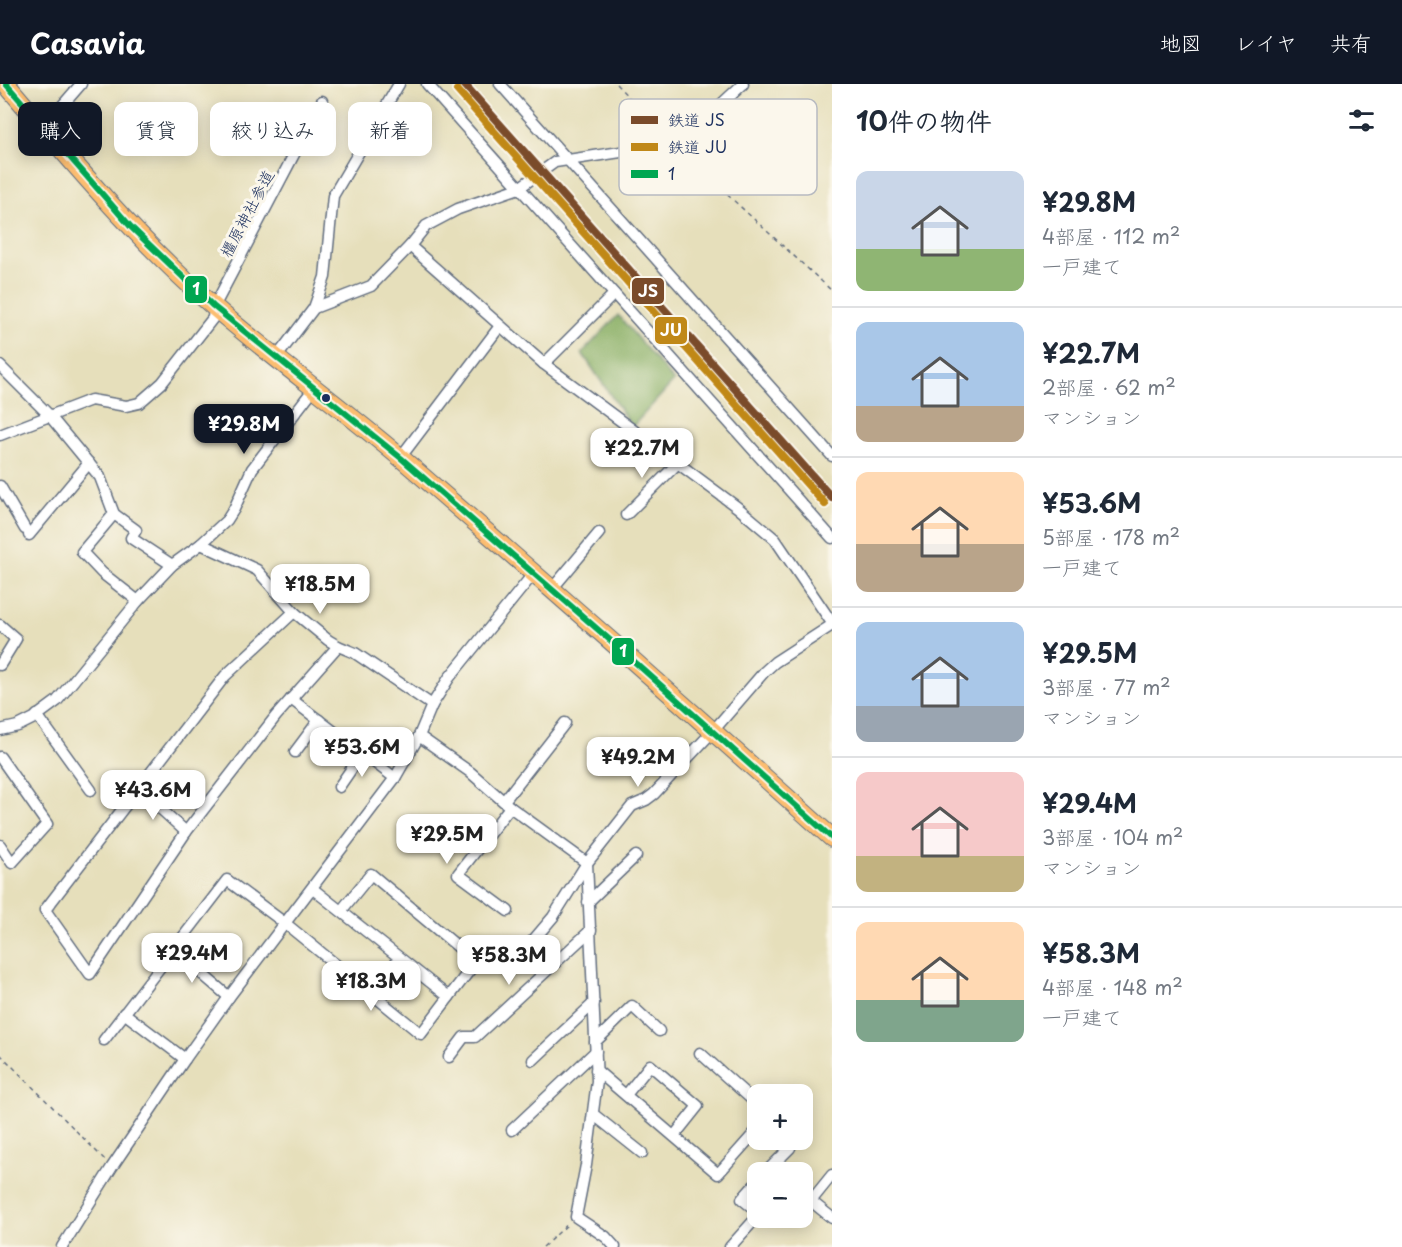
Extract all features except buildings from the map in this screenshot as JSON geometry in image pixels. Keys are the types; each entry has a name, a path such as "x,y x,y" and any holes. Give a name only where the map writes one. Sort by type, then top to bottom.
{"highway":[{"path":"6,84 21,102"},
{"path":"68,156 138,234 214,307 315,387 534,573 832,838"}],"street":[{"path":"65,102 81,84"},
{"path":"276,358 314,308 325,277 333,195 399,84"},
{"path":"427,84 832,538"},
{"path":"500,84 832,456"},
{"path":"727,99 743,84"},
{"name":"橿原神社参道","path":"49,415 91,400 126,406 139,403 162,383 213,318 214,307 322,101"},
{"path":"314,308 371,286 426,226 458,209 519,188 555,162 619,152"},
{"path":"410,246 544,364 737,507 775,539 830,628 775,662 654,794 646,801 632,806 587,863 553,917 513,964"},
{"path":"544,364 614,294"},
{"path":"400,458 500,326"},
{"path":"0,366 49,415 100,477 114,514 136,530 131,538 172,565"},
{"path":"0,730 18,726 57,701 138,601 172,565 201,544 226,520 234,509 252,468 315,387"},
{"path":"0,435 49,415"},
{"path":"0,486 27,532 89,463"},
{"path":"626,515 678,463"},
{"path":"114,514 82,552 102,573 138,601"},
{"path":"552,589 599,533"},
{"path":"201,544 257,570 294,612 338,646 355,652 432,705"},
{"path":"62,1247 112,1167 185,1059 395,778 448,678 534,573"},
{"path":"294,612 225,676 45,910 90,974 186,832 291,699 338,646"},
{"path":"0,625 16,639 0,665"},
{"path":"291,699 395,778"},
{"path":"37,715 91,790"},
{"path":"295,752 319,720"},
{"path":"508,911 458,874 565,723"},
{"path":"419,736 470,772 507,804 587,863"},
{"path":"339,787 363,752"},
{"path":"0,757 46,824 12,862 0,845"},
{"path":"139,789 186,832"},
{"path":"588,902 636,856"},
{"path":"587,863 597,1081 586,1165 576,1217 606,1237 615,1247"},
{"path":"104,1040 227,880 286,924 421,1034 476,962 371,874 341,911"},
{"path":"313,889 449,997"},
{"path":"449,1057 464,1037 475,1036 591,930"},
{"path":"174,950 230,998"},
{"path":"533,1060 594,1004"},
{"path":"512,1131 632,1006 659,1030"},
{"path":"124,1013 185,1059"},
{"path":"700,1053 747,1095"},
{"path":"626,1095 650,1065 698,1106 674,1136"},
{"path":"596,1070 718,1174 747,1141"},
{"path":"593,1114 642,1153"},
{"path":"776,1162 788,1150"},
{"path":"832,1175 811,1201 832,1218"},
{"path":"730,1247 747,1227"}],"path":[{"path":"616,84 630,99"},
{"path":"728,195 832,291"},
{"path":"0,1053 112,1167"},
{"path":"543,1247 576,1217"}],"green space":[{"path":"618,315 674,381 632,427 582,353"}],"rail line":[{"name":"JS","path":"464,84 832,498"},
{"name":"JU","path":"457,90 825,504"}],"transit line":[{"name":"1","path":"6,84 131,227 213,306 401,458 832,838"}]}
